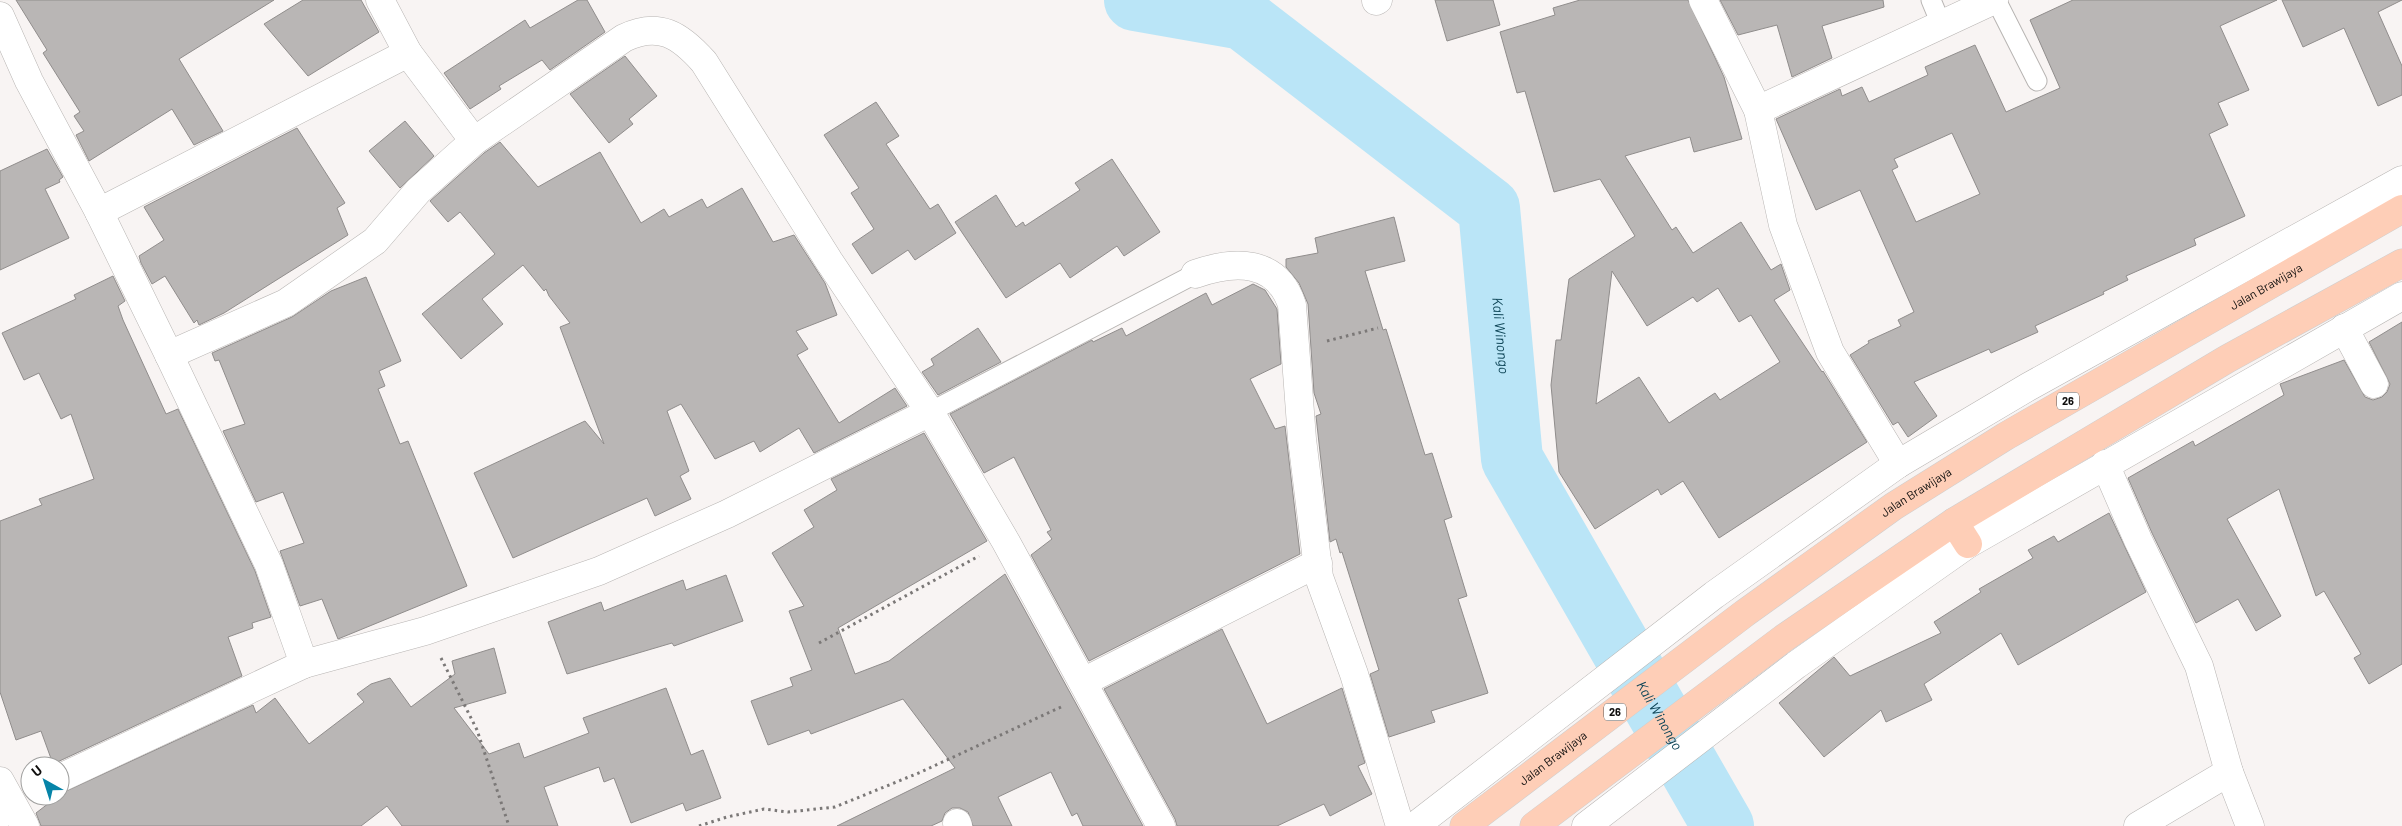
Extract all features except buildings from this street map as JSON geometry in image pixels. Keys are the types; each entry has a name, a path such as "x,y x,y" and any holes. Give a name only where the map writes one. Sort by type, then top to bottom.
{"highway":[{"name":"Jalan Brawijaya","path":"1474,818 1746,613 1894,506 2006,436 2402,209"},
{"path":"1534,826 1784,638 1961,533 2227,359 2402,263"}],"street":[{"path":"380,0 408,53 474,141"},
{"path":"1703,0 1758,110 1783,225 1830,352 1898,464"},
{"path":"1758,110 1936,12 1995,0"},
{"path":"0,16 29,81 99,212 169,355 268,565 304,664"},
{"path":"169,355 286,303 375,241 418,191 474,141 624,38 637,32 652,30 676,36 704,62 829,261 930,412 1006,542 1162,826"},
{"path":"99,212 408,53"},
{"path":"1415,826 1477,780 1714,595 1898,464 2028,388 2402,180"},
{"path":"1195,274 1214,267 1229,265 1266,270 1278,278 1288,294 1292,305 1302,439 1319,577 1354,674 1400,826"},
{"path":"1586,826 1796,665 1961,533 2105,464 2402,296"},
{"path":"2344,328 2374,384"},
{"path":"70,773 304,664 425,631 599,571 727,514 930,412"},
{"path":"2105,464 2138,540 2199,666 2229,772 2250,826"},
{"path":"1086,688 1318,563"},
{"path":"2138,826 2229,772"}],"lane":[{"path":"1995,0 2037,81"},
{"path":"930,412 1195,274"}],"path":[{"path":"1295,349 1378,328"},
{"path":"819,643 1006,542"},
{"path":"425,631 477,730 509,826"},
{"path":"699,826 727,817 764,809 788,812 835,807 921,772 1086,688"}],"waterway":[{"name":"Kali Winongo","path":"1135,0 1243,19 1489,208 1512,459 1723,826"}]}
